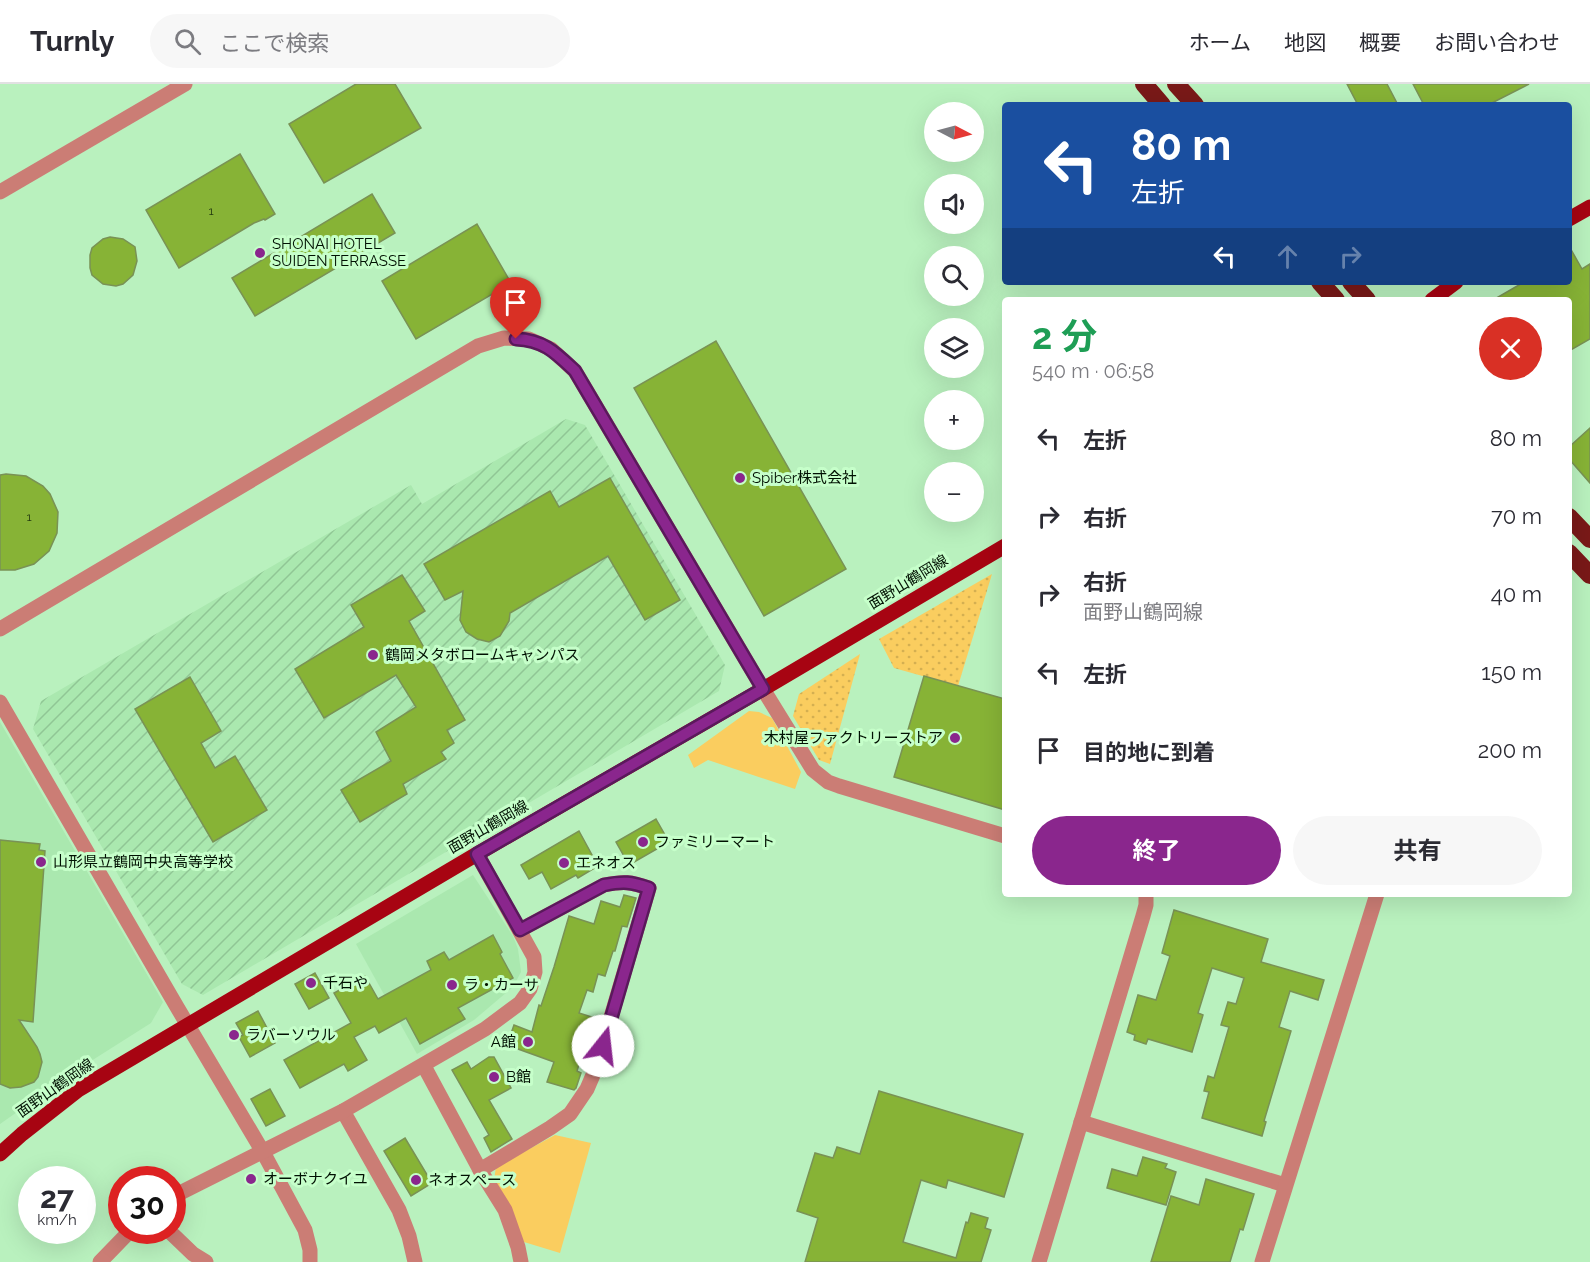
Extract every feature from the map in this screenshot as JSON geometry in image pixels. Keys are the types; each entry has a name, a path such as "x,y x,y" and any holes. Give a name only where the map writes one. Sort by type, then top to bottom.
{"highway":[{"path":"1144,84 1159,102"},
{"path":"1176,84 1192,102"},
{"path":"1323,285 1333,297"},
{"path":"1354,285 1364,297"},
{"path":"1572,520 1590,539"},
{"path":"1572,555 1590,575"}],"main road":[{"path":"1572,217 1590,207"},
{"path":"1436,297 1452,285"},
{"name":"面野山鶴岡線","path":"0,1154 78,1090 1002,548"}],"street":[{"path":"0,192 162,90 184,84"},
{"path":"0,629 478,346 504,338 529,339 551,349 575,371 813,770 828,782 1002,835"},
{"path":"0,702 263,1152 304,1230 310,1251 310,1262"},
{"path":"186,1190 343,1111 424,1066 485,1029 519,1003 530,989 535,972 534,957 477,854"},
{"path":"480,1170 570,1114 587,1089 596,1068 649,888 635,883 620,882 604,885 520,930"},
{"path":"1039,1262 1143,916 1146,897"},
{"path":"1262,1262 1376,897"},
{"path":"424,1066 480,1170 505,1210 518,1247 520,1262"},
{"path":"343,1111 399,1210 409,1236 415,1262"},
{"path":"1081,1122 1285,1185"},
{"path":"100,1262 117,1244"},
{"path":"183,1244 206,1262"}],"shaded area":[{"path":"566,419 585,425 725,665 719,691 203,995 182,984 33,729 41,701 411,485 422,504"},
{"path":"992,574 958,686 894,668 879,639"},
{"path":"860,654 830,764 819,760 793,716 799,694"},
{"path":"749,711 759,712 772,718 801,772 795,789 708,760 694,768 688,755"},
{"name":"山形県立鶴岡中央高等学校","path":"0,722 163,1002 151,1023 80,1068 0,1124"},
{"path":"473,875 513,936 518,949 521,972 513,987 474,1020 417,1054 356,944"},
{"path":"555,1135 591,1143 560,1253 524,1242 494,1180 496,1167"}],"building":[{"path":"356,84 395,84 421,128 324,183 289,124"},
{"path":"1347,84 1387,84 1396,102 1356,102"},
{"path":"1413,84 1529,84 1494,102 1422,102"},
{"path":"240,154 275,214 254,223 179,268 146,210"},
{"path":"372,194 395,233 255,316 232,278"},
{"path":"477,224 511,283 416,339 382,281"},
{"path":"110,237 123,239 135,247 137,261 133,275 123,284 116,286 103,284 92,275 90,268 92,248 103,239"},
{"path":"1572,251 1582,269 1590,264 1590,339 1572,349 1572,297 1498,297 1519,285 1572,285"},
{"name":"Spiber株式会社","path":"716,341 846,569 764,616 634,388"},
{"path":"1590,428 1590,483 1572,462 1572,444"},
{"path":"0,475 26,476 43,486 50,494 58,512 57,533 49,551 34,564 15,570 0,570"},
{"path":"610,478 680,600 645,620 608,556 510,613 509,621 500,636 489,642 477,639 466,632 460,620 463,591 445,600 424,564 550,491 559,507"},
{"path":"402,575 425,611 409,621 465,720 447,730 454,743 441,752 446,759 403,784 407,794 360,822 341,790 391,761 376,732 416,707 396,675 324,718 295,669 364,627 351,605"},
{"name":"木村屋ファクトリーストア","path":"924,676 1002,698 1002,809 894,777"},
{"path":"190,677 221,731 201,743 215,768 235,756 267,810 213,842 135,709"},
{"name":"ファミリーマート","path":"656,819 669,842 629,865 616,842"},
{"path":"579,831 598,866 578,878 576,875 551,889 542,872 529,879 521,865"},
{"path":"0,840 40,844 39,850 45,851 33,1022 19,1020 37,1047 42,1062 38,1077 34,1082 10,1088 0,1084"},
{"path":"624,895 636,898 627,927 622,926 605,976 598,974 593,992 587,990 579,1013 598,1019 594,1033 589,1031 577,1071 581,1073 576,1088 574,1090 547,1082 554,1062 507,1045 514,1025 532,1032 569,916 594,924 601,901 620,907"},
{"path":"1174,910 1268,939 1261,962 1324,980 1318,1000 1290,991 1279,1027 1291,1031 1264,1121 1266,1122 1262,1136 1202,1118 1209,1092 1204,1091 1208,1076 1214,1078 1229,1027 1221,1025 1228,1002 1236,1004 1244,978 1212,968 1198,1013 1203,1015 1192,1052 1148,1039 1146,1044 1134,1040 1135,1035 1127,1032 1138,995 1156,1000 1170,956 1162,953"},
{"path":"493,935 513,978 458,1008 465,1019 420,1044 406,1018 379,1033 375,1026 354,1037 367,1060 348,1071 344,1064 300,1088 284,1060 351,1023 334,993 365,976 378,999 431,970 427,961 444,952 449,960"},
{"path":"315,973 329,998 309,1009 295,984"},
{"path":"258,1011 275,1043 250,1057 239,1037 243,1035 236,1023"},
{"path":"489,1057 494,1057 511,1088 489,1100 512,1139 491,1152 484,1138 489,1135 452,1070 467,1062 471,1069"},
{"path":"270,1089 285,1116 266,1126 251,1099"},
{"path":"879,1091 1023,1134 1004,1197 948,1180 946,1188 921,1180 903,1242 956,1258 966,1222 968,1223 971,1213 988,1218 985,1228 991,1230 981,1262 805,1262 818,1218 797,1211 815,1153 833,1158 837,1147 860,1154"},
{"path":"405,1138 432,1183 411,1196 384,1151"},
{"path":"1143,1157 1167,1164 1165,1168 1176,1172 1166,1205 1107,1188 1112,1169 1137,1176"},
{"path":"1206,1179 1254,1194 1230,1262 1151,1262 1171,1196 1199,1205"}],"place":[{"name":"SHONAI HOTEL SUIDEN TERRASSE","path":"260,253"},
{"name":"Spiber株式会社","path":"740,478"},
{"name":"鶴岡メタボロームキャンパス","path":"373,655"},
{"name":"木村屋ファクトリーストア","path":"955,738"},
{"name":"ファミリーマート","path":"643,842"},
{"name":"山形県立鶴岡中央高等学校","path":"41,862"},
{"name":"エネオス","path":"564,863"},
{"name":"千石や","path":"311,983"},
{"name":"ラ・カーサ","path":"452,985"},
{"name":"ラバーソウル","path":"234,1035"},
{"name":"A館","path":"528,1042"},
{"name":"B館","path":"494,1077"},
{"name":"オーボナクイユ","path":"251,1179"},
{"name":"ネオスペース","path":"416,1180"}],"route":[{"path":"516,339 529,339 551,349 575,371 763,689 477,854 520,930 604,885 620,882 635,883 649,888 603,1046"}]}
